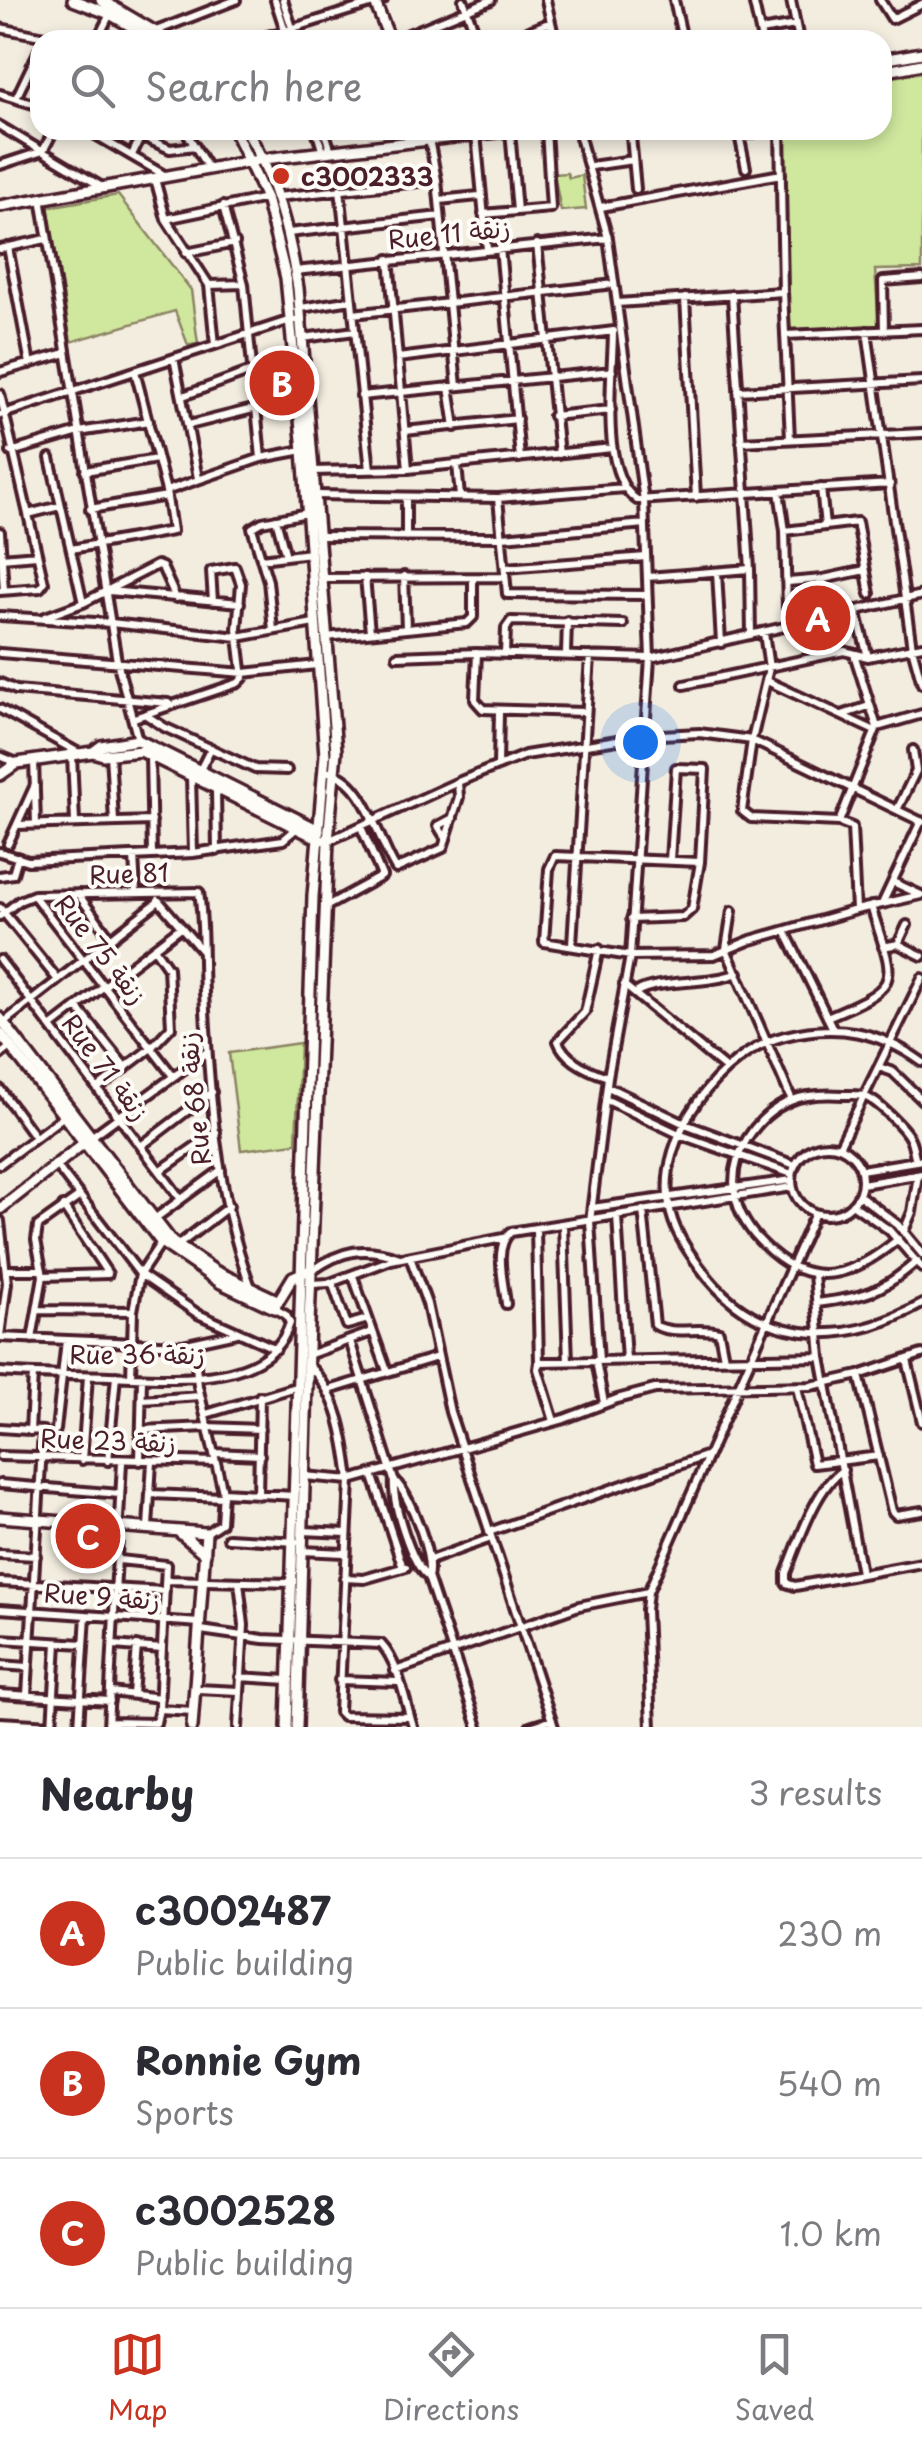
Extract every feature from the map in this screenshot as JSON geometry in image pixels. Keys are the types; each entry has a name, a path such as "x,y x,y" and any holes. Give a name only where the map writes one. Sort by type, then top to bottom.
{"main road":[{"path":"73,0 114,7"},
{"path":"100,0 148,30"},
{"path":"377,1 388,30"},
{"path":"892,58 922,53"},
{"path":"892,70 922,64"},
{"path":"239,140 288,234 295,270 301,308 297,320 303,450 315,495 325,637 332,836 294,1496 300,1542 291,1584 297,1727"},
{"path":"252,140 264,159 303,338 307,513 329,772 317,834 307,1271 311,1284 304,1476 287,1727"},
{"path":"0,206 208,168 400,140"},
{"path":"93,752 101,746 143,749 317,834"},
{"path":"0,775 17,762 143,749 296,830 332,836"},
{"path":"1,1025 163,1238 211,1277 276,1304 292,1277 307,1271"},
{"path":"1,1025 10,1047 153,1220 163,1238 252,1293"},
{"path":"0,1209 88,1140"},
{"path":"0,1517 206,1533 192,1727"},
{"path":"176,1530 205,1554"}],"street":[{"path":"167,30 236,0"},
{"path":"279,0 288,28"},
{"path":"463,0 474,30"},
{"path":"417,30 491,0"},
{"path":"546,0 553,30"},
{"path":"674,0 681,30"},
{"path":"753,0 760,30"},
{"path":"791,0 797,30"},
{"path":"880,0 892,19 922,4"},
{"path":"282,30 377,1"},
{"path":"102,30 114,7"},
{"path":"531,30 551,22"},
{"path":"778,30 796,24"},
{"path":"0,28 30,35"},
{"path":"16,96 30,68"},
{"path":"0,94 30,102"},
{"path":"0,126 104,188"},
{"path":"0,164 43,151 49,140"},
{"path":"111,140 167,176"},
{"path":"132,155 140,140"},
{"path":"155,140 170,149 195,146"},
{"path":"191,140 208,168"},
{"path":"321,140 327,153"},
{"path":"325,140 327,153"},
{"path":"429,140 437,180 453,350 454,427"},
{"path":"476,140 486,249"},
{"path":"512,140 516,211"},
{"path":"483,214 547,209 552,204 547,140"},
{"path":"581,140 608,238 617,303 612,448 631,496 644,501 890,484"},
{"path":"630,140 636,189"},
{"path":"740,140 746,168"},
{"path":"780,140 790,439"},
{"path":"590,166 633,160"},
{"path":"602,208 782,174"},
{"path":"154,179 166,219 209,285 215,345"},
{"path":"166,219 271,198 437,180"},
{"path":"340,189 370,470"},
{"path":"439,200 480,196"},
{"path":"41,198 117,661 143,749 152,854"},
{"path":"223,206 244,284 261,458"},
{"path":"288,234 440,216"},
{"name":"Rue 11 زنقة","path":"295,270 608,238"},
{"path":"30,364 4,248 46,239"},
{"path":"186,253 236,243"},
{"path":"537,244 558,454"},
{"path":"500,248 520,458"},
{"path":"389,259 408,468"},
{"path":"884,330 884,281 922,278"},
{"path":"209,285 244,284"},
{"path":"353,314 614,284"},
{"path":"617,303 783,292"},
{"path":"732,294 751,635"},
{"path":"684,298 696,497"},
{"path":"301,308 352,300"},
{"path":"2,415 297,320"},
{"path":"784,335 922,329"},
{"path":"303,338 355,331"},
{"path":"398,358 617,331"},
{"path":"604,1403 597,1361 590,1221 608,1076 630,956 650,658 644,501 617,331"},
{"path":"867,331 912,648 922,684"},
{"path":"0,372 66,353"},
{"path":"174,358 198,478"},
{"path":"183,396 254,370"},
{"path":"71,549 172,531 135,371"},
{"path":"361,396 612,371"},
{"path":"738,391 922,380"},
{"path":"0,394 43,586 2,590 0,532"},
{"path":"188,424 257,408"},
{"path":"553,416 612,410"},
{"path":"405,431 517,419"},
{"path":"11,452 79,432 149,421"},
{"path":"741,442 922,434"},
{"path":"309,472 408,468 612,448"},
{"path":"90,508 166,494 198,478 261,458 303,450"},
{"path":"50,458 84,603"},
{"path":"85,471 158,459"},
{"path":"457,464 460,497"},
{"path":"315,495 498,498 625,488"},
{"path":"821,488 825,526"},
{"path":"779,491 788,608"},
{"path":"406,497 406,536"},
{"path":"498,498 507,594 647,595"},
{"path":"28,514 61,506"},
{"path":"273,630 268,581 252,528 307,513"},
{"path":"276,519 286,556"},
{"path":"785,532 857,522 870,594"},
{"path":"318,536 503,537 645,524"},
{"path":"261,559 310,553"},
{"path":"2,558 37,555"},
{"path":"321,578 472,578 646,557"},
{"path":"44,618 84,603 158,565 176,598"},
{"path":"134,718 238,683 244,673 238,637 238,570 231,566 211,571 214,601"},
{"path":"647,577 750,569"},
{"path":"788,582 866,570"},
{"path":"717,572 721,642"},
{"path":"404,576 406,628"},
{"path":"365,577 370,632"},
{"path":"325,637 471,622 472,578"},
{"path":"824,579 831,616"},
{"path":"108,591 240,603"},
{"path":"396,656 477,653 650,658 922,595"},
{"path":"856,610 868,657"},
{"path":"0,616 238,637 314,623"},
{"path":"566,654 567,620"},
{"path":"505,654 508,622 567,620 623,624"},
{"path":"764,633 768,681 752,740 742,811 746,816 839,822 852,827 856,910"},
{"path":"684,686 844,652 868,657 922,646"},
{"path":"0,653 244,673 317,665"},
{"path":"477,653 476,703 484,710 584,712"},
{"path":"839,822 876,729 854,654"},
{"path":"572,944 590,656"},
{"path":"768,681 876,729 922,714"},
{"path":"0,683 16,690 174,704"},
{"path":"842,715 870,706"},
{"path":"162,708 164,726"},
{"path":"0,709 76,755 75,822"},
{"path":"498,766 499,712"},
{"path":"145,714 262,772 287,770"},
{"path":"332,836 525,755 642,736 699,732 752,740 922,821 882,904"},
{"path":"193,853 195,774 212,748"},
{"path":"897,810 916,771 914,750"},
{"path":"110,754 114,821"},
{"path":"0,756 17,762"},
{"path":"34,760 36,824"},
{"path":"631,919 689,915 700,862 706,772 702,768 676,768 670,860"},
{"path":"329,772 352,785 361,796 396,870 440,850 454,818 458,782"},
{"path":"8,844 35,785"},
{"path":"216,790 217,851"},
{"path":"446,840 438,826 454,818"},
{"path":"17,825 152,821"},
{"path":"326,907 382,876 361,827"},
{"path":"0,852 28,861 193,853 283,840 296,830"},
{"path":"700,862 575,855 552,858 546,944 572,944 630,956 714,954 785,930 922,895"},
{"path":"134,856 136,892"},
{"path":"0,876 13,874 18,857"},
{"path":"893,882 922,895"},
{"path":"151,892 202,952"},
{"name":"Rue 81","path":"2,912 34,895 199,892"},
{"name":"Rue 68 زنقة","path":"199,892 207,1051 220,1170 252,1293"},
{"path":"78,894 112,938"},
{"name":"Rue 75 زنقة","path":"34,895 174,1076"},
{"path":"1,1025 159,901"},
{"path":"827,1017 877,995 884,987 890,964 870,906"},
{"path":"732,910 726,948 792,1100"},
{"path":"2,912 58,980"},
{"path":"898,944 906,924"},
{"path":"51,1027 181,928"},
{"path":"785,930 832,1029"},
{"path":"883,947 898,944 922,956"},
{"path":"98,1088 168,1034 172,1020 168,968 154,948"},
{"path":"599,949 585,1012 558,1041 576,1062 608,1076"},
{"name":"Rue 71 زنقة","path":"0,960 180,1198"},
{"path":"636,992 650,985 716,981 738,974"},
{"path":"839,1147 922,978"},
{"path":"624,984 725,1068"},
{"path":"77,1007 126,1068"},
{"path":"922,1062 891,1041 832,1029 768,1041 725,1068 704,1092 681,1135 670,1170 668,1195 678,1238 712,1285 751,1314 783,1329 820,1334 873,1328 922,1304"},
{"path":"0,1055 10,1047"},
{"path":"88,1140 207,1051"},
{"path":"880,1068 893,1072 922,1100"},
{"path":"608,1087 685,1124 795,1164"},
{"path":"0,1090 34,1137"},
{"path":"141,1146 212,1092"},
{"path":"861,1170 919,1161 910,1138 866,1096 838,1094 792,1100 770,1113 742,1146 735,1196 752,1234 791,1267 814,1274 874,1260 898,1239"},
{"path":"607,1100 792,1180"},
{"path":"0,1164 64,1116"},
{"path":"160,1171 216,1131"},
{"path":"816,1146 839,1147 854,1156 861,1170 859,1195 852,1204 832,1214 815,1212 800,1203 792,1180 795,1164 816,1146"},
{"path":"56,1165 140,1274 198,1314 276,1350 290,1323 276,1304"},
{"path":"153,1220 220,1170"},
{"path":"862,1184 920,1175 904,1231"},
{"path":"592,1208 792,1180"},
{"path":"311,1284 332,1282 406,1258 504,1238 512,1232 735,1196 792,1180"},
{"path":"859,1195 904,1231 920,1261"},
{"path":"32,1339 42,1274 36,1240 38,1226 80,1196"},
{"path":"852,1204 920,1261"},
{"path":"7,1270 108,1274 62,1206"},
{"path":"177,1246 229,1206"},
{"path":"643,1210 655,1325 664,1330 696,1328 719,1332 724,1358"},
{"path":"651,1727 648,1592 815,1212"},
{"path":"617,1216 626,1360"},
{"path":"0,1220 7,1270 0,1337 194,1345 238,1332"},
{"path":"563,1225 568,1362"},
{"path":"536,1229 538,1370 554,1421"},
{"path":"131,1377 133,1311 140,1274 163,1238"},
{"path":"504,1238 506,1304"},
{"path":"307,1271 347,1252 374,1250 406,1258"},
{"path":"406,1258 428,1304 437,1356 462,1447 553,1724 530,1727"},
{"path":"817,1303 857,1298 890,1286 920,1261"},
{"path":"814,1274 821,1357 861,1572"},
{"path":"352,1276 387,1371"},
{"path":"332,1282 347,1324 368,1319"},
{"path":"38,1310 133,1311"},
{"path":"372,1332 307,1360 329,1390 347,1451 350,1480 340,1641 340,1715 410,1717"},
{"path":"56,1430 66,1340"},
{"path":"350,1341 394,1480 407,1498 430,1560 428,1577 478,1727"},
{"path":"194,1345 200,1396 223,1495 221,1524 206,1533"},
{"name":"Rue 36 زنقة","path":"0,1372 197,1379 266,1357 276,1350"},
{"path":"304,1476 350,1480 656,1389 826,1384 922,1354"},
{"path":"329,1390 437,1356"},
{"path":"540,1362 821,1357"},
{"path":"907,1360 922,1422"},
{"path":"30,1431 33,1374"},
{"path":"859,1375 892,1511 896,1515 922,1511"},
{"path":"82,1460 88,1376"},
{"path":"108,1461 116,1376"},
{"path":"140,1462 142,1378"},
{"path":"206,1414 299,1386"},
{"path":"797,1387 812,1461 842,1467 879,1456"},
{"path":"142,1400 200,1396"},
{"path":"258,1495 260,1396"},
{"path":"0,1428 43,1431 26,1696"},
{"path":"141,1430 260,1429"},
{"path":"214,1453 260,1455"},
{"name":"Rue 23 زنقة","path":"0,1456 216,1462"},
{"path":"430,1560 706,1456"},
{"path":"119,1560 166,1565 160,1709 156,1723 109,1724 122,1462"},
{"path":"148,1528 152,1462"},
{"path":"842,1467 821,1494 785,1580 789,1586 922,1564"},
{"path":"372,1474 403,1568"},
{"path":"394,1480 393,1490 415,1564 428,1577"},
{"path":"0,1484 120,1494"},
{"path":"152,1494 294,1496"},
{"path":"387,1522 401,1516"},
{"path":"300,1542 347,1533"},
{"path":"228,1538 300,1542 344,1553"},
{"path":"0,1554 36,1556"},
{"path":"344,1578 364,1579 415,1564"},
{"path":"166,1580 291,1584"},
{"path":"0,1582 165,1591"},
{"path":"238,1727 244,1636 239,1582"},
{"path":"413,1727 395,1671 579,1606 648,1592"},
{"name":"Rue 9 زنقة","path":"0,1610 164,1620 244,1636 381,1644 386,1647 395,1671"},
{"path":"79,1727 86,1615"},
{"path":"0,1639 84,1644"},
{"path":"0,1722 52,1726 57,1643"},
{"path":"113,1645 162,1648"},
{"path":"133,1694 136,1646"},
{"path":"0,1665 28,1666"},
{"path":"240,1677 288,1680"},
{"path":"339,1680 398,1682"},
{"path":"197,1688 239,1691"},
{"path":"0,1694 82,1699 133,1694 160,1698"},
{"path":"160,1709 193,1711"}],"green space":[{"path":"922,72 922,269 875,270 879,325 789,330 783,140 892,140 892,77"},
{"path":"567,173 569,178 582,175 586,209 561,211 554,174"},
{"path":"118,195 191,290 198,344 188,345 175,311 71,342 48,207"},
{"path":"300,1043 296,1143 241,1150 229,1053"}],"place":[{"name":"c3002333","path":"281,176"},
{"name":"Ronnie Gym","path":"282,383"},
{"name":"c3002487","path":"818,618"},
{"name":"c3002528","path":"88,1536"}]}
